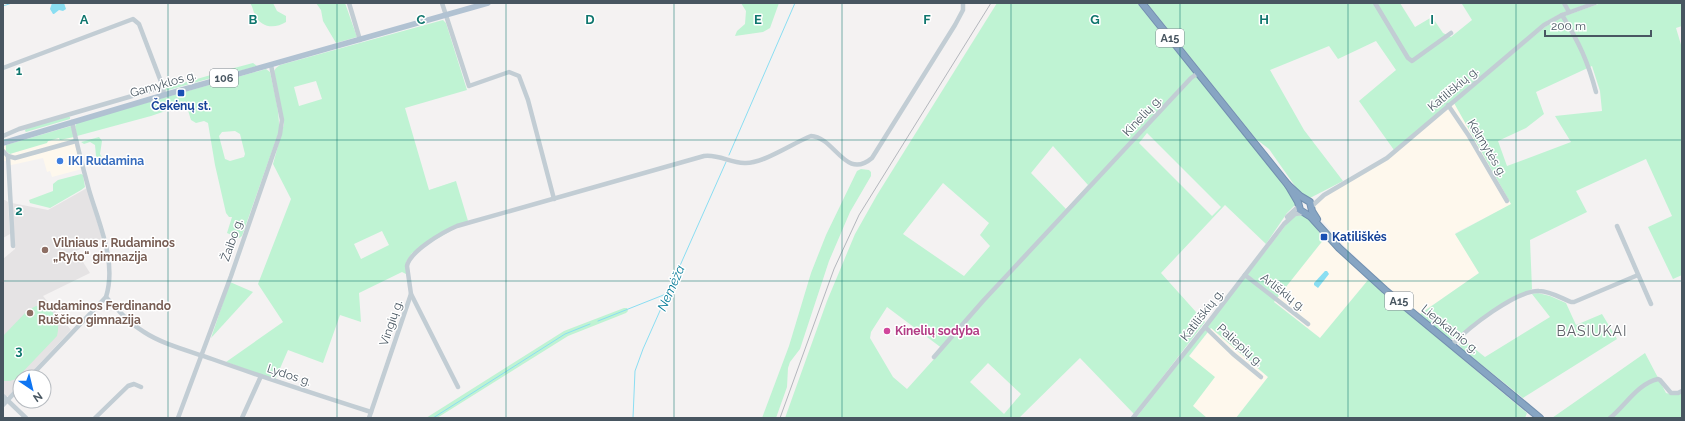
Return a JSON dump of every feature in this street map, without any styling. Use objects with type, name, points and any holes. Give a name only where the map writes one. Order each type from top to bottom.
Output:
[{"type":"highway","name":"A15","points":[[1142,3],[1198,73]]},
{"type":"highway","name":"Liepkalnio g.","points":[[1198,73],[1288,185],[1306,204],[1348,255]]},
{"type":"highway","name":"Liepkalnio g.","points":[[1306,204],[1300,210],[1385,290],[1540,418]]},
{"type":"highway","points":[[1304,213],[1306,204]]},
{"type":"main road","name":"106","points":[[446,15],[488,3]]},
{"type":"main road","name":"Gamyklos g.","points":[[3,143],[164,95],[446,15]]},
{"type":"street","points":[[349,3],[360,40]]},
{"type":"street","points":[[442,3],[469,86],[509,72],[519,76],[528,100],[554,199]]},
{"type":"street","points":[[411,294],[407,266],[408,262],[414,254],[448,230],[457,226],[704,156],[718,156],[738,162],[751,163],[811,136],[821,138],[848,162],[857,165],[868,162],[872,158],[963,10],[963,3]]},
{"type":"street","points":[[1375,3],[1408,58],[1412,61],[1451,33]]},
{"type":"street","points":[[1564,3],[1570,12]]},
{"type":"street","name":"Katiliškių g.","points":[[1284,224],[1287,217],[1306,204],[1388,158],[1448,105],[1544,25],[1562,15],[1595,3]]},
{"type":"street","points":[[1562,15],[1580,46],[1589,66],[1596,92]]},
{"type":"street","points":[[3,68],[133,19],[139,24],[163,87],[164,95]]},
{"type":"street","name":"Žaibo g.","points":[[178,418],[202,355],[280,134],[282,120],[271,65]]},
{"type":"street","name":"Kinelių g.","points":[[934,357],[983,301],[1191,78],[1198,73]]},
{"type":"street","points":[[3,136],[19,129],[163,87]]},
{"type":"street","name":"Kelmytės g.","points":[[1448,105],[1469,136],[1507,201]]},
{"type":"street","points":[[38,369],[106,298],[109,281],[106,244],[76,141],[72,122]]},
{"type":"street","points":[[3,150],[8,156],[15,158],[76,141]]},
{"type":"street","points":[[8,156],[12,246]]},
{"type":"street","name":"Katiliškių g.","points":[[1133,418],[1284,224],[1295,214],[1304,213]]},
{"type":"street","points":[[1617,226],[1651,304]]},
{"type":"street","name":"Arliškių g.","points":[[1245,275],[1308,324]]},
{"type":"street","points":[[1452,345],[1478,322],[1506,304],[1530,292],[1547,292],[1574,302],[1638,276]]},
{"type":"street","name":"Vingių g.","points":[[411,294],[458,387]]},
{"type":"street","name":"Vingių g.","points":[[369,418],[411,294]]},
{"type":"street","name":"Lydos g.","points":[[106,298],[132,324],[145,333],[261,376],[371,412]]},
{"type":"street","name":"Paliepių g.","points":[[1205,327],[1233,354],[1261,377]]},
{"type":"street","points":[[242,418],[261,376]]},
{"type":"street","points":[[1610,418],[1637,391],[1654,380],[1660,380],[1671,393],[1678,393],[1682,391]]},
{"type":"street","points":[[95,418],[128,386],[134,384],[141,387]]},
{"type":"street","points":[[3,396],[26,418]]},
{"type":"street","points":[[3,405],[12,396]]},
{"type":"shaded area","points":[[1454,103],[1512,204],[1455,233],[1479,273],[1420,314],[1383,283],[1343,245],[1313,209],[1316,203],[1324,197],[1387,160]]},
{"type":"shaded area","points":[[74,137],[82,169],[52,177],[50,171],[47,172],[43,158],[7,166],[6,161],[3,161],[3,146],[6,145],[6,151],[10,154],[59,138],[60,140]]},
{"type":"shaded area","points":[[87,188],[102,238],[76,251],[90,273],[43,296],[71,330],[34,369],[12,369],[12,393],[9,396],[6,396],[3,393],[3,259],[15,249],[12,203],[48,210]]},
{"type":"shaded area","points":[[3,200],[8,202],[10,234],[3,238]]},
{"type":"shaded area","points":[[1324,239],[1337,248],[1368,280],[1320,338],[1274,301]]},
{"type":"shaded area","points":[[1211,328],[1268,377],[1236,418],[1207,418],[1193,406],[1189,357]]},
{"type":"green space","points":[[250,3],[273,3],[277,11],[286,16],[286,22],[277,26],[269,26],[261,23],[255,15]]},
{"type":"green space","points":[[316,3],[345,3],[357,37],[336,43],[323,21],[321,10]]},
{"type":"green space","points":[[741,3],[779,3],[770,28],[763,32],[735,36],[737,31],[745,24],[746,11]]},
{"type":"green space","points":[[997,3],[1137,3],[1291,194],[1296,204],[1287,213],[1266,244],[1225,205],[1161,273],[1205,322],[1134,414],[1080,358],[1019,418],[785,418],[827,301],[855,234],[877,195]],"holes":[[[1147,133],[1221,207],[1212,216],[1139,143]],[[1053,146],[1088,185],[1066,209],[1031,173]],[[943,183],[989,223],[980,235],[990,246],[964,276],[903,234]],[[887,307],[943,349],[907,389],[893,377],[870,338],[871,332]],[[988,363],[1021,394],[1004,414],[970,382]]]},
{"type":"green space","points":[[1147,3],[1400,3],[1415,27],[1432,17],[1443,33],[1451,37],[1472,20],[1462,4],[1463,3],[1590,3],[1560,14],[1547,21],[1394,150],[1359,101],[1396,70],[1376,41],[1338,59],[1329,46],[1270,70],[1304,130],[1343,181],[1310,198],[1302,196],[1269,149],[1256,139]]},
{"type":"green space","points":[[1601,3],[1682,3],[1682,26],[1676,28],[1682,48],[1682,275],[1673,279],[1648,227],[1672,216],[1646,159],[1576,191],[1587,212],[1530,240],[1532,289],[1503,304],[1456,338],[1449,339],[1420,314],[1479,273],[1455,234],[1511,204],[1454,103],[1545,27],[1559,18]],"holes":[[[1592,66],[1600,91],[1602,111],[1555,116],[1571,142],[1507,166],[1498,141],[1526,128],[1544,114],[1536,92]]]},
{"type":"green space","points":[[443,20],[446,23],[467,90],[405,108],[429,190],[456,181],[468,221],[412,253],[406,262],[406,274],[402,272],[359,293],[361,322],[340,315],[323,363],[288,350],[275,380],[226,362],[283,322],[258,284],[291,199],[273,164],[284,124],[274,71],[280,65]],"holes":[[[316,81],[322,99],[299,106],[294,87]],[[382,231],[389,245],[361,259],[354,244]]]},
{"type":"green space","points":[[253,63],[257,66],[229,74],[223,71]]},
{"type":"green space","points":[[266,69],[270,72],[275,94],[279,116],[279,131],[242,236],[239,238],[227,233],[232,217],[229,217],[226,213],[215,165],[208,123],[204,121],[196,123],[191,120],[186,104],[151,116],[77,136],[75,126],[78,122]],"holes":[[[235,131],[240,134],[245,154],[244,157],[230,161],[225,159],[219,136],[222,132]]]},
{"type":"green space","points":[[221,72],[222,75],[165,91],[166,88]]},
{"type":"green space","points":[[68,116],[70,119],[26,132],[25,131],[26,128]]},
{"type":"green space","points":[[71,126],[74,137],[60,140],[59,138],[10,154],[6,151],[6,145]]},
{"type":"green space","points":[[99,137],[102,141],[100,154],[104,161],[99,165],[95,145],[90,142],[84,144],[81,142]]},
{"type":"green space","points":[[861,169],[869,170],[871,172],[871,176],[850,212],[829,261],[800,349],[790,362],[788,368],[787,387],[776,418],[762,418],[789,346],[811,273],[826,235],[857,171]]},
{"type":"green space","points":[[81,174],[83,175],[85,187],[50,208],[30,203],[29,200],[53,191],[53,184],[58,180]]},
{"type":"green space","points":[[1300,215],[1309,218],[1312,221],[1324,239],[1274,302],[1320,338],[1368,280],[1527,413],[1525,418],[1236,418],[1268,377],[1211,328],[1189,356],[1215,377],[1193,406],[1207,418],[1136,418],[1289,221],[1295,216]]},
{"type":"green space","points":[[230,282],[253,292],[211,338]]},
{"type":"green space","points":[[1538,293],[1550,296],[1566,303],[1576,325],[1602,314],[1617,339],[1523,398],[1462,349],[1459,344],[1461,338],[1485,357],[1550,317],[1532,294]]},
{"type":"green space","points":[[36,306],[43,307],[52,312],[57,319],[57,336],[26,369],[12,369],[12,380],[3,381],[3,336],[28,310]]},
{"type":"green space","points":[[627,308],[628,311],[626,313],[568,336],[437,418],[426,418],[564,331]]},
{"type":"green space","points":[[1645,353],[1666,393],[1674,395],[1682,393],[1682,418],[1552,418]]},
{"type":"water","points":[[52,3],[64,3],[66,9],[63,11],[59,10],[53,14],[50,9]]},
{"type":"water","points":[[1325,271],[1329,274],[1318,288],[1314,285],[1314,283]]},
{"type":"waterway","points":[[3,6],[12,3]]},
{"type":"waterway","name":"Nemėža","points":[[729,155],[795,3]]},
{"type":"waterway","name":"Nemėža","points":[[633,418],[635,371],[643,349],[726,162]]},
{"type":"waterway","points":[[598,321],[666,294]]},
{"type":"waterway","points":[[433,418],[565,334],[590,324]]},
{"type":"railway","points":[[780,418],[834,269],[859,215],[991,3]]},
{"type":"place","name":"Čekėnų st.","points":[[181,93]]},
{"type":"place","name":"IKI Rudamina","points":[[60,161]]},
{"type":"place","name":"Katiliškės","points":[[1324,237]]},
{"type":"place","name":"Vilniaus r. Rudaminos „Ryto“ gimnazija","points":[[45,250]]},
{"type":"place","name":"Rudaminos Ferdinando Ruščico gimnazija","points":[[30,313]]},
{"type":"place","name":"Kinelių sodyba","points":[[887,331]]},
{"type":"district","name":"BASIUKAI","points":[[1592,331]]}]
